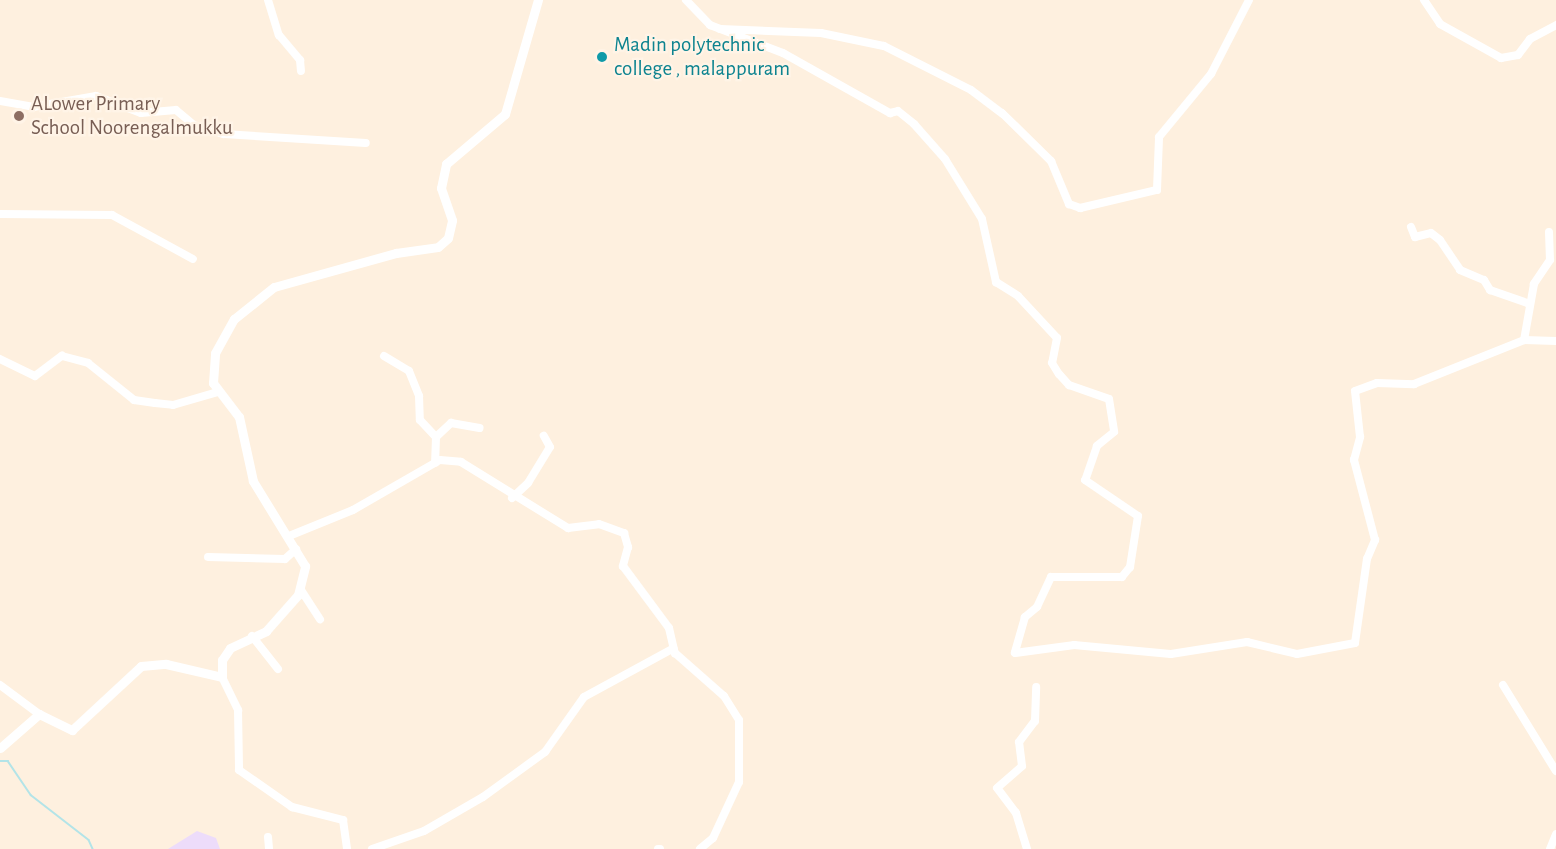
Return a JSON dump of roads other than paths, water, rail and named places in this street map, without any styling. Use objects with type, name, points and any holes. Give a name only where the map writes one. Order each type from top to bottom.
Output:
[{"type":"street","points":[[268,0],[279,35],[300,60],[301,71]]},
{"type":"street","points":[[347,849],[343,820],[292,807],[239,770],[238,711],[222,677],[230,648],[266,631],[301,590],[305,566],[289,536],[259,495],[239,417],[218,392],[212,368],[222,339],[245,306],[274,286],[396,253],[438,247],[448,238],[452,220],[441,188],[446,164],[505,114],[538,0]]},
{"type":"street","points":[[687,0],[720,29],[783,53],[890,113],[898,111],[914,124],[945,159],[982,219],[996,282],[1057,338],[1052,363],[1059,374],[1069,385],[1109,399],[1113,432],[1097,446],[1085,480],[1138,516],[1130,567],[1122,577],[1051,578],[1037,607],[1025,617],[1016,653],[1074,645],[1171,654],[1248,642],[1297,654],[1355,643],[1367,559],[1375,540],[1354,460],[1360,437],[1355,391],[1364,384],[1414,384],[1524,340],[1556,341]]},
{"type":"street","points":[[720,29],[820,33],[884,46],[971,90],[1002,113],[1051,161],[1069,204],[1080,208],[1157,190],[1159,137],[1211,74],[1249,0]]},
{"type":"street","points":[[1424,0],[1440,24],[1501,58],[1518,55],[1530,39],[1556,25]]},
{"type":"street","points":[[0,101],[33,107],[96,96],[141,113],[176,110],[194,125],[224,134],[366,143]]},
{"type":"street","points":[[0,214],[112,215],[193,259]]},
{"type":"street","points":[[1411,227],[1415,237],[1431,233],[1440,240],[1460,270],[1484,280],[1490,290],[1530,304]]},
{"type":"street","points":[[1524,340],[1530,304],[1550,260],[1549,232]]},
{"type":"street","points":[[0,359],[35,376],[62,356],[88,363],[134,400],[173,405],[218,392]]},
{"type":"street","points":[[384,356],[409,370],[419,396],[420,420],[436,437]]},
{"type":"street","points":[[435,463],[436,437],[451,423],[480,428]]},
{"type":"street","points":[[512,498],[528,483],[550,447],[544,436]]},
{"type":"street","points":[[289,536],[353,510],[435,463],[460,462],[512,498],[568,528],[598,524],[624,533],[628,547],[623,566],[669,628],[674,648],[724,696],[739,720],[739,782],[713,838],[700,849]]},
{"type":"street","points":[[208,557],[285,559],[296,549]]},
{"type":"street","points":[[301,590],[320,619]]},
{"type":"street","points":[[252,636],[278,669]]},
{"type":"street","points":[[372,849],[424,831],[456,807],[483,797],[545,752],[584,698],[674,648]]},
{"type":"street","points":[[0,685],[39,714],[72,730],[141,666],[165,664],[222,677]]},
{"type":"street","points":[[1503,685],[1556,771]]},
{"type":"street","points":[[1027,849],[1016,813],[997,788],[1022,765],[1019,742],[1035,721],[1036,687]]},
{"type":"street","points":[[0,748],[39,714]]},
{"type":"street","points":[[1550,849],[1556,834]]},
{"type":"street","points":[[268,837],[268,849]]},
{"type":"waterway","points":[[0,761],[8,761],[31,795],[89,840],[93,849]]},
{"type":"place","name":"Madin polytechnic college , malappuram","points":[[602,57]]},
{"type":"place","name":"ALower Primary School Noorengalmukku","points":[[19,116]]}]
